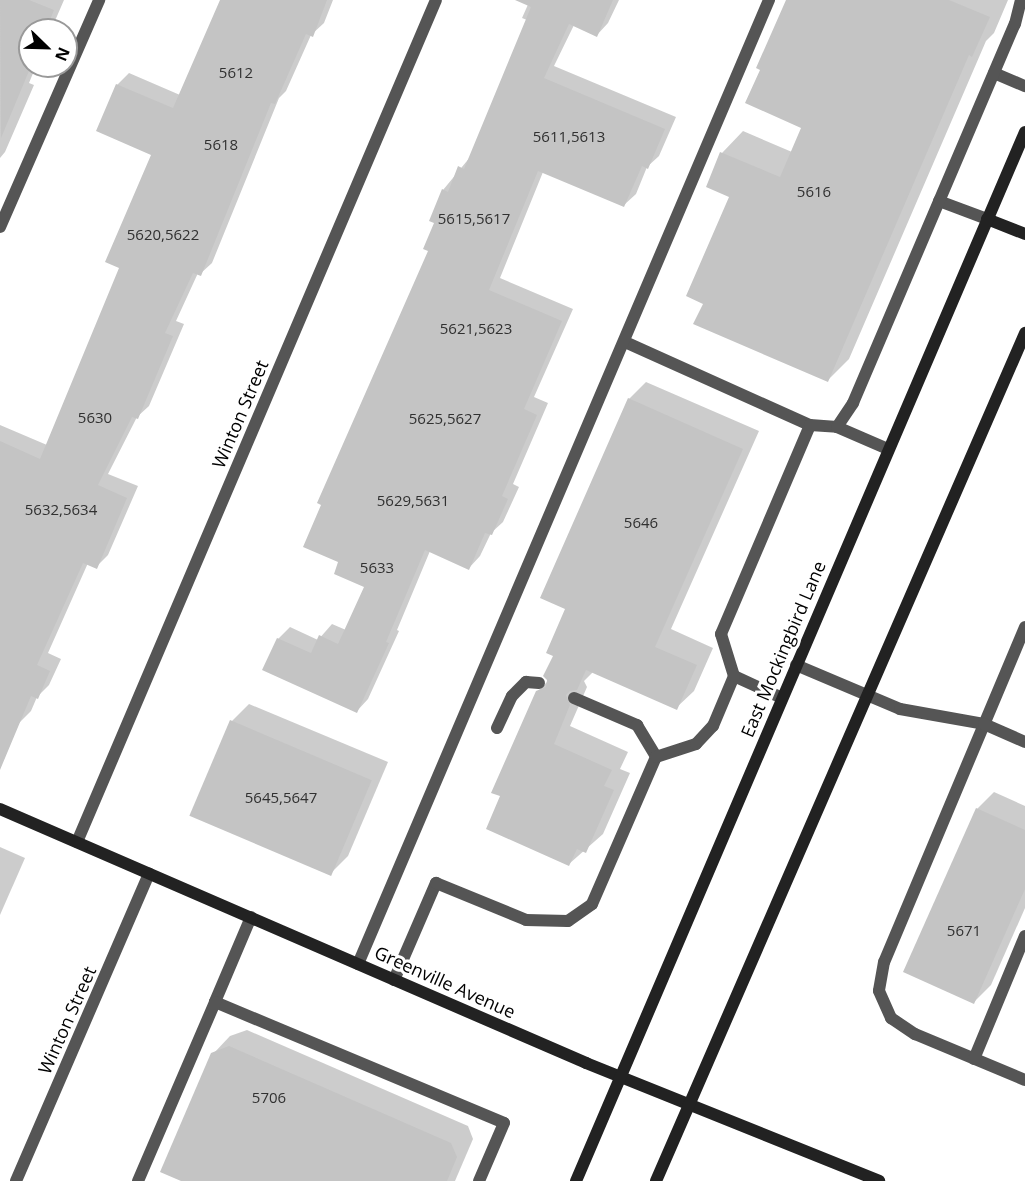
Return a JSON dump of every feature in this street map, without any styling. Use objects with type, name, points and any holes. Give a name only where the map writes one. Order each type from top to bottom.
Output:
[{"type":"main road","name":"East Mockingbird Lane","points":[[576,1181],[1025,132]]},
{"type":"main road","points":[[987,219],[1025,234]]},
{"type":"main road","points":[[657,1181],[1025,333]]},
{"type":"main road","name":"Greenville Avenue","points":[[0,809],[688,1106],[879,1181]]},
{"type":"street","points":[[0,227],[99,0]]},
{"type":"street","name":"Winton Street","points":[[77,842],[436,0]]},
{"type":"street","points":[[358,964],[769,0]]},
{"type":"street","points":[[837,427],[853,403],[1015,24],[1022,0]]},
{"type":"street","points":[[994,73],[1025,86]]},
{"type":"street","points":[[939,201],[987,219]]},
{"type":"street","points":[[625,342],[810,425],[837,427],[888,449]]},
{"type":"street","points":[[394,980],[436,883],[526,920],[568,921],[592,904],[656,757],[696,744],[713,726],[734,676],[721,634],[810,425]]},
{"type":"street","points":[[1025,627],[884,962],[879,991],[891,1018],[915,1034],[1025,1080]]},
{"type":"street","points":[[796,665],[900,709],[984,724],[1025,742]]},
{"type":"street","points":[[734,676],[782,698]]},
{"type":"street","points":[[497,728],[512,696],[526,682],[539,683]]},
{"type":"street","points":[[574,698],[637,725],[656,757]]},
{"type":"street","name":"Winton Street","points":[[16,1181],[149,873]]},
{"type":"street","points":[[138,1181],[251,916]]},
{"type":"street","points":[[974,1059],[1025,936]]},
{"type":"street","points":[[215,1002],[504,1123],[479,1181]]},
{"type":"building","points":[[0,0],[29,0],[54,10],[51,18],[18,18],[18,78],[26,78],[1,138]]},
{"type":"building","points":[[220,0],[327,0],[313,37],[306,34],[275,104],[271,103],[201,276],[193,273],[165,333],[173,336],[138,419],[132,417],[98,485],[127,498],[97,569],[83,563],[37,665],[50,671],[38,699],[31,696],[0,770],[0,441],[40,459],[119,268],[105,262],[151,155],[96,131],[116,84],[173,108]]},
{"type":"building","points":[[515,0],[613,0],[597,37],[569,24],[544,78],[665,129],[648,169],[642,166],[624,207],[538,171],[489,290],[562,321],[524,409],[537,415],[502,496],[508,499],[492,535],[485,533],[469,570],[425,550],[386,642],[389,643],[357,713],[262,670],[277,638],[311,653],[319,635],[338,644],[364,587],[334,574],[338,562],[303,547],[321,505],[317,503],[428,251],[423,249],[434,223],[429,221],[442,189],[448,192],[458,166],[464,169],[531,7]]},
{"type":"building","points":[[786,0],[949,0],[990,17],[972,57],[969,55],[828,382],[693,324],[703,304],[686,296],[729,197],[706,187],[720,152],[780,177],[801,128],[745,103],[760,70],[756,68]]},
{"type":"building","points":[[628,398],[743,449],[655,647],[697,665],[677,710],[586,670],[577,690],[570,691],[566,695],[570,705],[554,744],[612,770],[604,786],[614,790],[586,853],[577,849],[569,866],[486,829],[500,796],[491,793],[536,691],[546,687],[547,680],[543,676],[553,656],[546,653],[565,609],[540,598]]},
{"type":"building","points":[[230,720],[372,780],[331,876],[189,816]]},
{"type":"building","points":[[976,808],[1025,830],[1025,889],[974,1004],[903,972]]},
{"type":"building","points":[[229,1046],[451,1143],[457,1157],[447,1181],[181,1181],[160,1172],[211,1053]]}]
